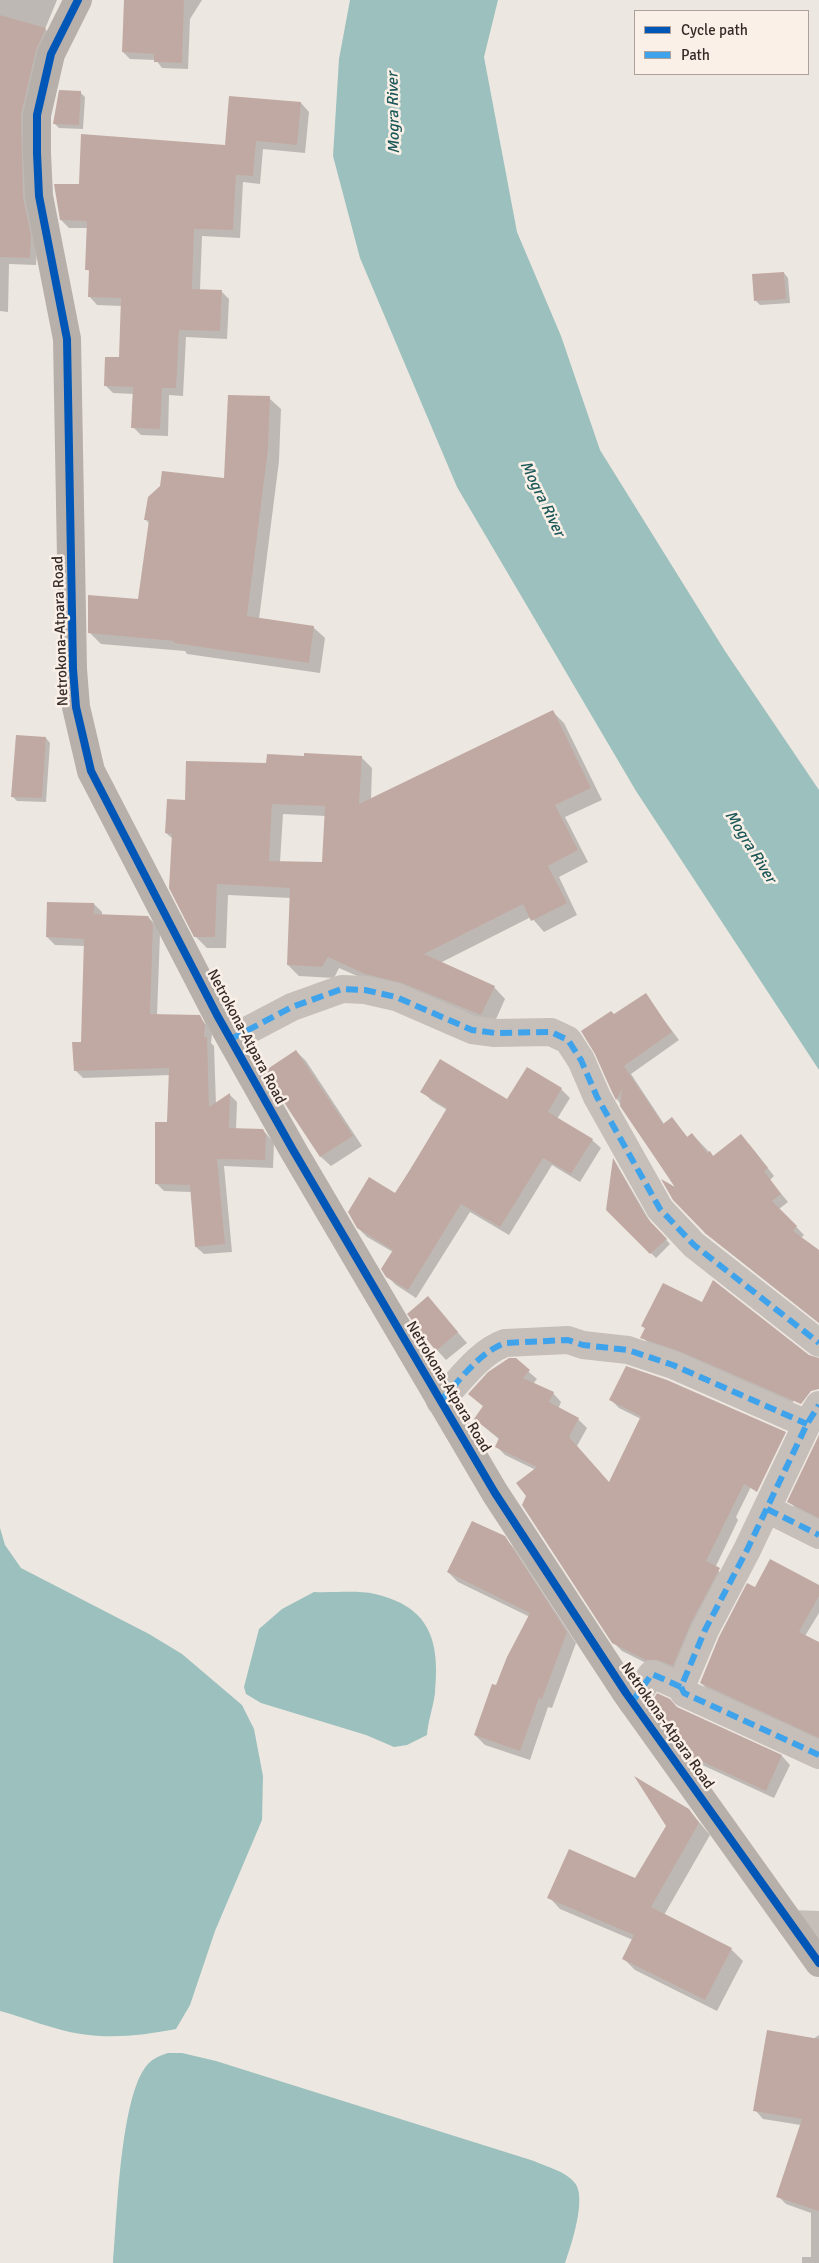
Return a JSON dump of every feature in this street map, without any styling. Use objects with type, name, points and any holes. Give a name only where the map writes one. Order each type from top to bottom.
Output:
[{"type":"street","name":"Netrokona-Atpara Road","points":[[78,0],[51,54],[38,115],[37,154],[39,196],[67,339],[73,669],[76,707],[91,771],[231,1039],[293,1150],[496,1493],[632,1702],[819,1963]]},
{"type":"street","points":[[231,1039],[292,1006],[342,989],[365,990],[396,996],[472,1030],[495,1033],[551,1032],[568,1040],[581,1060],[597,1097],[660,1209],[694,1244],[819,1344]]},
{"type":"street","points":[[440,1401],[479,1359],[497,1346],[505,1343],[568,1340],[583,1345],[628,1350],[813,1415],[705,1630],[681,1687]]},
{"type":"street","points":[[767,1509],[819,1535]]},
{"type":"street","points":[[632,1702],[652,1674],[681,1687],[684,1693],[819,1755]]},
{"type":"street","points":[[791,1924],[819,1925]]},
{"type":"water","name":"Mogra River","points":[[350,0],[498,0],[484,57],[517,232],[561,336],[600,450],[725,651],[819,790],[819,1070],[636,791],[457,487],[360,258],[333,156],[339,59]]},
{"type":"water","points":[[0,1528],[5,1545],[21,1568],[149,1634],[182,1654],[242,1705],[254,1729],[263,1776],[262,1820],[215,1931],[190,2005],[176,2029],[129,2036],[81,2034],[61,2030],[0,2011]]},
{"type":"water","points":[[314,1592],[375,1594],[394,1600],[409,1608],[420,1618],[428,1629],[436,1658],[435,1693],[427,1735],[407,1745],[394,1747],[366,1735],[261,1703],[246,1694],[244,1687],[259,1629],[282,1609]]},
{"type":"water","points":[[168,2053],[182,2053],[216,2061],[534,2161],[561,2172],[575,2183],[579,2199],[577,2222],[565,2263],[113,2263],[121,2158],[131,2102],[139,2079],[148,2064],[155,2058]]},
{"type":"building","points":[[124,0],[184,0],[182,63],[154,62],[154,54],[122,52]]},
{"type":"building","points":[[0,15],[46,28],[36,50],[21,115],[23,197],[31,235],[30,258],[0,257]]},
{"type":"building","points":[[59,90],[81,91],[79,125],[53,124]]},
{"type":"building","points":[[229,96],[301,102],[297,145],[256,141],[253,176],[236,175],[233,230],[194,229],[192,289],[222,290],[220,331],[179,330],[176,388],[162,388],[160,429],[131,428],[133,387],[104,386],[105,357],[119,357],[121,298],[88,297],[89,270],[85,270],[87,221],[60,220],[54,184],[79,184],[81,134],[225,145]]},
{"type":"building","points":[[784,272],[786,299],[754,301],[752,274]]},
{"type":"building","points":[[228,395],[270,396],[268,449],[247,616],[314,626],[309,663],[174,643],[174,641],[88,633],[88,595],[138,599],[149,520],[144,520],[148,497],[160,486],[162,471],[224,478]]},
{"type":"building","points":[[553,710],[591,788],[555,805],[578,850],[548,866],[567,903],[531,921],[523,904],[424,954],[495,986],[481,1015],[402,983],[365,974],[328,957],[322,967],[287,965],[290,888],[217,884],[215,937],[194,937],[169,888],[172,834],[165,833],[167,799],[185,800],[186,761],[266,763],[267,754],[304,756],[304,753],[362,756],[359,804]],"holes":[[[272,804],[325,806],[322,862],[269,861]]]},
{"type":"building","points":[[16,735],[46,737],[42,798],[11,797]]},
{"type":"building","points":[[47,902],[94,903],[94,914],[148,916],[153,925],[150,1014],[200,1015],[205,1025],[204,1037],[207,1037],[209,1107],[230,1093],[229,1128],[263,1129],[266,1135],[265,1160],[217,1159],[225,1244],[195,1247],[190,1185],[155,1184],[155,1122],[167,1122],[169,1068],[74,1071],[72,1042],[81,1042],[84,939],[46,937]]},
{"type":"building","points":[[646,993],[672,1032],[624,1066],[663,1124],[672,1117],[687,1137],[692,1133],[707,1153],[710,1151],[713,1156],[741,1134],[768,1168],[764,1171],[781,1194],[772,1201],[797,1226],[793,1231],[819,1250],[819,1323],[705,1233],[673,1200],[661,1179],[675,1187],[620,1106],[622,1090],[616,1100],[595,1054],[581,1031],[611,1011],[614,1014]]},
{"type":"building","points":[[296,1050],[353,1136],[320,1157],[287,1107],[266,1070]]},
{"type":"building","points":[[440,1059],[507,1099],[527,1067],[562,1088],[548,1112],[593,1139],[571,1174],[543,1158],[500,1227],[461,1204],[408,1290],[386,1277],[381,1269],[393,1250],[357,1228],[348,1212],[369,1177],[395,1193],[410,1170],[447,1108],[420,1092]]},
{"type":"building","points":[[613,1158],[646,1217],[667,1239],[650,1254],[606,1210]]},
{"type":"building","points":[[713,1280],[809,1355],[819,1358],[819,1389],[811,1391],[801,1404],[679,1351],[640,1338],[645,1328],[641,1326],[663,1283],[702,1302]]},
{"type":"building","points":[[428,1296],[458,1332],[436,1351],[407,1314]]},
{"type":"building","points":[[509,1358],[516,1358],[530,1370],[523,1378],[554,1392],[549,1402],[579,1418],[569,1437],[609,1482],[641,1416],[609,1400],[626,1366],[667,1380],[786,1432],[757,1492],[744,1484],[706,1561],[720,1568],[691,1623],[673,1666],[658,1660],[646,1660],[612,1643],[522,1505],[526,1496],[516,1483],[537,1467],[495,1447],[499,1438],[474,1419],[483,1406],[468,1394],[488,1372]]},
{"type":"building","points":[[819,1435],[819,1518],[787,1502]]},
{"type":"building","points":[[472,1521],[505,1536],[567,1632],[542,1699],[539,1698],[520,1751],[474,1735],[492,1684],[496,1685],[507,1657],[530,1613],[447,1572]]},
{"type":"building","points":[[770,1559],[819,1585],[819,1596],[799,1632],[819,1642],[819,1738],[700,1683],[719,1637],[747,1583],[755,1587]]},
{"type":"building","points":[[657,1693],[670,1699],[677,1707],[782,1755],[766,1791],[690,1756],[652,1702]]},
{"type":"building","points":[[634,1776],[689,1809],[699,1823],[651,1907],[732,1948],[705,2000],[622,1959],[634,1935],[547,1898],[569,1849],[635,1878],[666,1826]]},
{"type":"building","points":[[767,2030],[819,2039],[819,2211],[776,2197],[802,2119],[753,2111]]},
{"type":"marked path","points":[[231,1039],[292,1007],[342,989],[365,990],[396,997],[472,1030],[495,1033],[551,1032],[568,1040],[581,1060],[597,1097],[660,1209],[694,1245],[819,1343]]},
{"type":"marked path","points":[[440,1401],[478,1360],[486,1353],[505,1343],[568,1340],[583,1345],[628,1350],[673,1365],[807,1424]]},
{"type":"marked path","points":[[632,1702],[652,1674],[681,1687],[705,1630],[747,1550],[807,1424],[819,1405]]},
{"type":"marked path","points":[[767,1509],[819,1535]]},
{"type":"marked path","points":[[681,1687],[684,1693],[819,1755]]},
{"type":"cycle path","points":[[78,0],[51,54],[37,115],[37,153],[39,196],[67,339],[73,669],[76,707],[91,771],[217,1015],[293,1150],[495,1493],[626,1693],[819,1963]]}]
